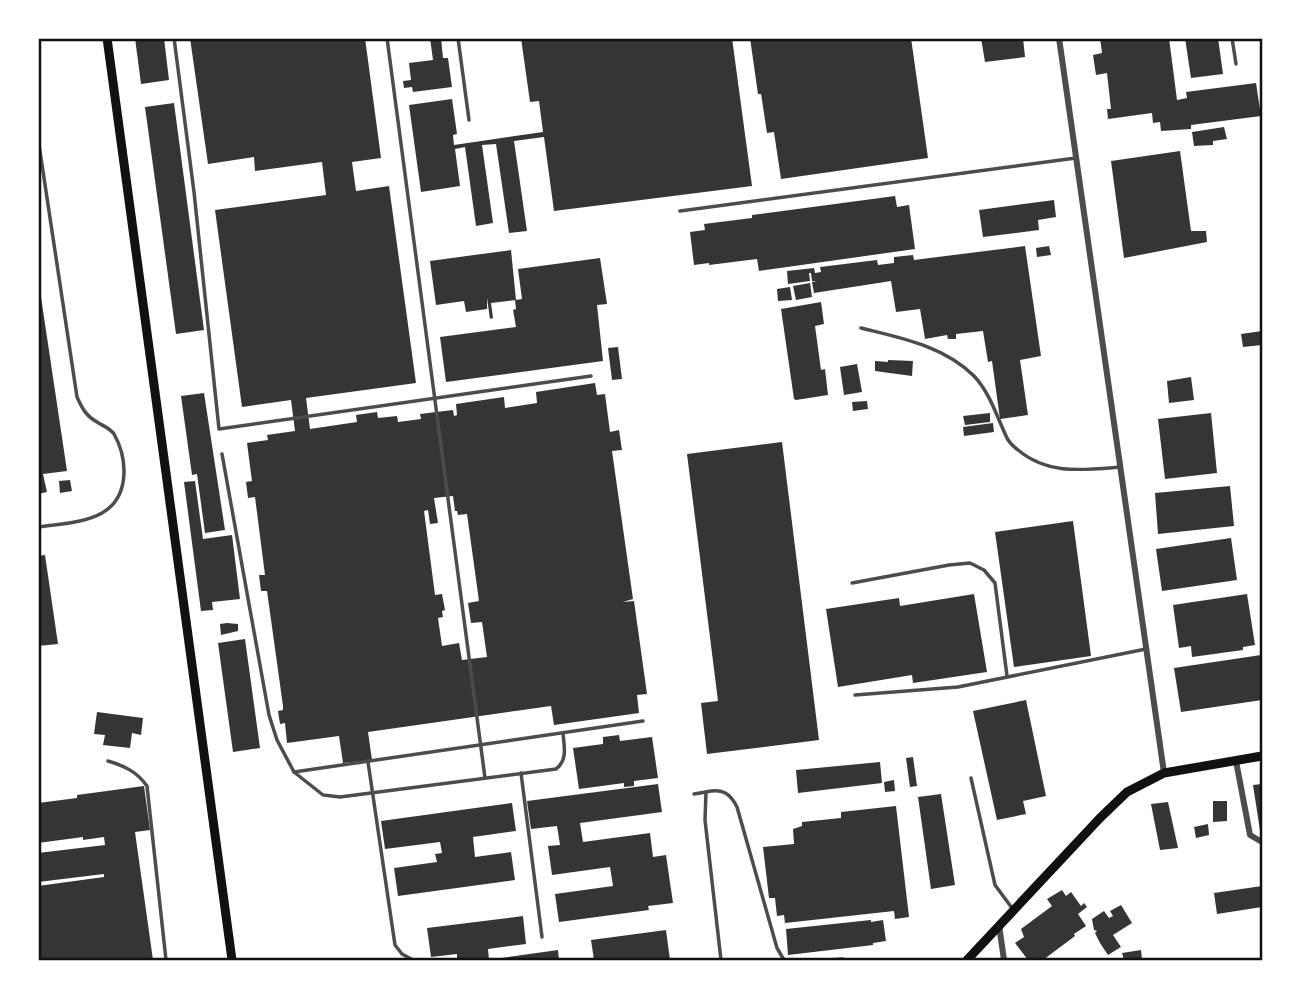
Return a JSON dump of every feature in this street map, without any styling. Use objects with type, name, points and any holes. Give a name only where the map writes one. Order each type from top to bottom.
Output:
[{"type":"main road","points":[[107,38],[232,961]]},
{"type":"main road","points":[[967,961],[1112,805],[1139,785],[1164,774],[1262,756]]},
{"type":"street","points":[[1059,38],[1164,774]]},
{"type":"street","points":[[1236,761],[1250,835],[1262,842]]},
{"type":"street","points":[[999,925],[1004,961]]},
{"type":"lane","points":[[174,38],[194,192],[219,429],[591,376]]},
{"type":"lane","points":[[387,38],[485,778]]},
{"type":"lane","points":[[458,38],[469,120]]},
{"type":"lane","points":[[1232,38],[1236,64]]},
{"type":"lane","points":[[38,138],[77,397],[83,411],[114,433],[122,453],[125,480],[118,496],[103,512],[77,521],[38,527]]},
{"type":"lane","points":[[680,211],[1076,158]]},
{"type":"lane","points":[[861,328],[914,341],[957,362],[974,376],[987,393],[1009,442],[1028,458],[1051,468],[1121,467]]},
{"type":"lane","points":[[222,454],[269,715],[277,740],[294,772],[323,795],[340,797],[556,769],[565,757],[563,733]]},
{"type":"lane","points":[[852,583],[949,565],[970,563],[984,570],[995,583],[1007,677]]},
{"type":"lane","points":[[855,695],[958,687],[1146,649]]},
{"type":"lane","points":[[294,772],[643,722]]},
{"type":"lane","points":[[108,761],[125,766],[147,786],[166,961]]},
{"type":"lane","points":[[368,762],[395,945],[413,961]]},
{"type":"lane","points":[[521,773],[542,937]]},
{"type":"lane","points":[[971,778],[995,885],[1014,909]]},
{"type":"lane","points":[[694,794],[716,790],[727,793],[737,807],[777,947],[784,961]]},
{"type":"lane","points":[[706,792],[705,820],[721,961]]},
{"type":"lane","points":[[827,961],[843,959]]},
{"type":"building","points":[[135,38],[164,38],[169,80],[141,84]]},
{"type":"building","points":[[190,38],[365,38],[381,158],[352,162],[356,191],[389,186],[416,383],[306,398],[310,429],[357,422],[356,415],[377,412],[378,418],[397,416],[398,422],[421,419],[420,414],[453,410],[454,416],[457,415],[456,404],[504,397],[505,408],[537,403],[536,392],[595,383],[597,395],[605,394],[610,432],[619,430],[622,450],[612,451],[633,599],[623,602],[634,601],[647,694],[637,695],[639,713],[554,725],[551,706],[368,732],[372,760],[343,763],[339,736],[287,743],[285,723],[280,724],[278,711],[283,710],[283,706],[267,591],[261,591],[259,575],[265,575],[255,497],[248,498],[246,482],[252,481],[247,443],[268,440],[267,435],[295,431],[291,400],[242,407],[215,210],[326,195],[322,162],[255,171],[254,157],[208,164]],"holes":[[[453,496],[458,515],[467,514],[479,601],[468,603],[471,623],[482,622],[487,657],[462,660],[459,643],[442,646],[438,618],[443,617],[442,611],[445,610],[442,594],[435,595],[424,511],[428,510],[430,524],[438,523],[434,498]]]},
{"type":"building","points":[[430,38],[441,38],[443,58],[448,58],[452,87],[413,92],[412,87],[404,88],[403,81],[411,80],[409,63],[433,60]]},
{"type":"building","points":[[521,38],[732,38],[752,186],[554,211],[544,137],[514,141],[527,231],[509,233],[496,144],[482,145],[493,223],[476,226],[465,147],[455,149],[460,186],[421,192],[409,105],[452,99],[457,134],[453,135],[454,145],[543,132],[539,101],[530,102]]},
{"type":"building","points":[[750,38],[911,38],[928,158],[781,179],[774,132],[767,133],[761,94],[758,94]]},
{"type":"building","points":[[981,38],[1023,38],[1025,57],[985,62]]},
{"type":"building","points":[[1100,38],[1169,38],[1177,100],[1187,98],[1186,92],[1256,83],[1261,116],[1191,125],[1191,129],[1161,131],[1160,122],[1153,123],[1152,113],[1108,119],[1107,109],[1111,109],[1107,73],[1096,75],[1093,55],[1102,53]]},
{"type":"building","points":[[1185,38],[1218,38],[1223,74],[1191,78]]},
{"type":"building","points":[[174,103],[204,330],[176,334],[145,107]]},
{"type":"building","points":[[1224,127],[1227,139],[1213,141],[1213,145],[1194,146],[1192,132]]},
{"type":"building","points":[[1180,151],[1191,231],[1206,231],[1207,242],[1124,258],[1111,161]]},
{"type":"building","points":[[895,196],[897,207],[909,205],[915,249],[759,271],[757,259],[694,265],[690,232],[705,230],[704,224]]},
{"type":"building","points":[[1054,200],[1056,217],[1038,220],[1039,230],[983,237],[979,210]]},
{"type":"building","points":[[1025,246],[1041,356],[1020,360],[1028,415],[1000,419],[992,361],[988,362],[983,331],[956,334],[956,339],[948,339],[947,335],[925,339],[920,309],[896,312],[891,281],[814,293],[812,282],[817,281],[812,281],[809,273],[810,281],[788,284],[787,271],[814,268],[815,273],[821,272],[820,267],[877,260],[878,265],[894,263],[894,257],[913,255],[914,260]]},
{"type":"building","points":[[1049,246],[1051,255],[1037,257],[1036,248]]},
{"type":"building","points":[[511,250],[516,300],[491,303],[493,318],[490,319],[487,298],[487,309],[466,312],[464,301],[436,305],[430,261]]},
{"type":"building","points":[[600,258],[607,304],[597,305],[603,361],[446,382],[440,337],[516,327],[513,310],[516,309],[515,300],[522,299],[518,269]]},
{"type":"building","points":[[38,277],[67,471],[43,474],[47,492],[38,494]]},
{"type":"building","points":[[810,283],[812,297],[796,300],[793,286]]},
{"type":"building","points":[[790,287],[792,300],[778,301],[777,289]]},
{"type":"building","points":[[821,302],[824,324],[815,326],[821,370],[825,369],[828,395],[796,400],[781,309]]},
{"type":"building","points":[[1262,331],[1262,345],[1243,347],[1241,334]]},
{"type":"building","points":[[618,347],[622,379],[612,380],[608,348]]},
{"type":"building","points":[[875,361],[913,361],[912,376],[875,371]]},
{"type":"building","points":[[857,364],[862,392],[844,395],[840,367]]},
{"type":"building","points":[[1191,377],[1194,400],[1169,403],[1167,381]]},
{"type":"building","points":[[204,393],[225,530],[205,533],[197,474],[192,475],[181,396]]},
{"type":"building","points":[[867,401],[868,409],[853,411],[852,402]]},
{"type":"building","points":[[990,413],[990,422],[965,425],[963,416]]},
{"type":"building","points":[[1211,413],[1217,473],[1165,479],[1158,419]]},
{"type":"building","points":[[993,423],[994,432],[964,436],[963,427]]},
{"type":"building","points":[[782,442],[819,740],[707,754],[701,703],[718,701],[687,454]]},
{"type":"building","points":[[70,480],[72,491],[60,493],[59,481]]},
{"type":"building","points":[[195,481],[203,539],[232,535],[240,599],[212,602],[213,610],[201,611],[184,482]]},
{"type":"building","points":[[1230,486],[1234,526],[1158,534],[1155,493]]},
{"type":"building","points":[[1073,521],[1091,656],[1014,667],[995,532]]},
{"type":"building","points":[[1231,538],[1237,580],[1162,591],[1156,549]]},
{"type":"building","points":[[45,555],[58,644],[38,646],[38,556]]},
{"type":"building","points":[[974,594],[987,672],[913,683],[912,675],[838,687],[826,609],[899,598],[900,606]]},
{"type":"building","points":[[1247,594],[1255,645],[1243,647],[1243,650],[1192,657],[1191,646],[1179,648],[1173,605]]},
{"type":"building","points":[[220,624],[238,624],[238,631],[221,635]]},
{"type":"building","points":[[245,639],[260,748],[233,752],[218,643]]},
{"type":"building","points":[[1261,655],[1262,700],[1181,712],[1174,668]]},
{"type":"building","points":[[1026,700],[1046,796],[1023,801],[1026,814],[997,820],[973,711]]},
{"type":"building","points":[[97,712],[143,718],[141,735],[132,733],[130,748],[103,745],[105,735],[94,734]]},
{"type":"building","points":[[619,735],[620,741],[652,737],[658,778],[634,781],[634,786],[624,787],[624,783],[579,789],[573,748],[603,744],[603,737]]},
{"type":"building","points":[[913,757],[917,786],[910,787],[906,758]]},
{"type":"building","points":[[880,762],[882,783],[798,793],[796,770]]},
{"type":"building","points":[[894,780],[895,791],[885,792],[884,782]]},
{"type":"building","points":[[658,784],[662,812],[580,823],[583,842],[650,833],[653,857],[666,855],[673,903],[648,906],[649,910],[559,922],[555,894],[613,886],[610,867],[552,875],[548,846],[560,845],[557,826],[531,829],[527,801]]},
{"type":"building","points":[[1262,784],[1262,837],[1261,837],[1253,785]]},
{"type":"building","points":[[144,786],[150,830],[135,832],[153,960],[38,960],[38,886],[104,877],[104,874],[38,882],[38,853],[105,845],[104,837],[38,843],[38,803]]},
{"type":"building","points":[[941,794],[955,885],[931,889],[918,797]]},
{"type":"building","points":[[1213,801],[1227,801],[1227,821],[1213,822]]},
{"type":"building","points":[[1168,802],[1178,848],[1160,850],[1151,804]]},
{"type":"building","points":[[512,803],[516,831],[473,837],[475,857],[511,852],[515,880],[398,896],[394,868],[437,862],[435,854],[442,853],[440,842],[385,849],[381,821]]},
{"type":"building","points":[[896,806],[909,917],[895,919],[894,911],[785,923],[784,915],[777,916],[775,898],[769,898],[763,847],[794,844],[793,829],[802,826],[802,822],[841,818],[841,812]]},
{"type":"building","points":[[1208,824],[1209,835],[1196,838],[1194,827]]},
{"type":"building","points":[[1262,886],[1262,907],[1217,914],[1214,893]]},
{"type":"building","points":[[1062,890],[1066,896],[1071,892],[1081,906],[1084,903],[1087,907],[1078,914],[1086,926],[1043,960],[1028,960],[1015,943],[1024,937],[1021,929],[1052,906],[1047,899]]},
{"type":"building","points":[[1121,905],[1132,923],[1113,935],[1121,947],[1108,955],[1095,933],[1097,931],[1094,930],[1092,919],[1104,911],[1109,918],[1113,916],[1110,911]]},
{"type":"building","points":[[523,916],[526,944],[488,949],[489,960],[457,960],[457,954],[431,957],[427,928]]},
{"type":"building","points":[[883,920],[886,941],[873,945],[788,955],[786,929]]},
{"type":"building","points":[[666,930],[670,960],[594,960],[591,940]]},
{"type":"building","points":[[558,950],[559,960],[494,960],[494,959]]},
{"type":"building","points":[[1141,950],[1142,960],[1124,960],[1122,953]]}]
